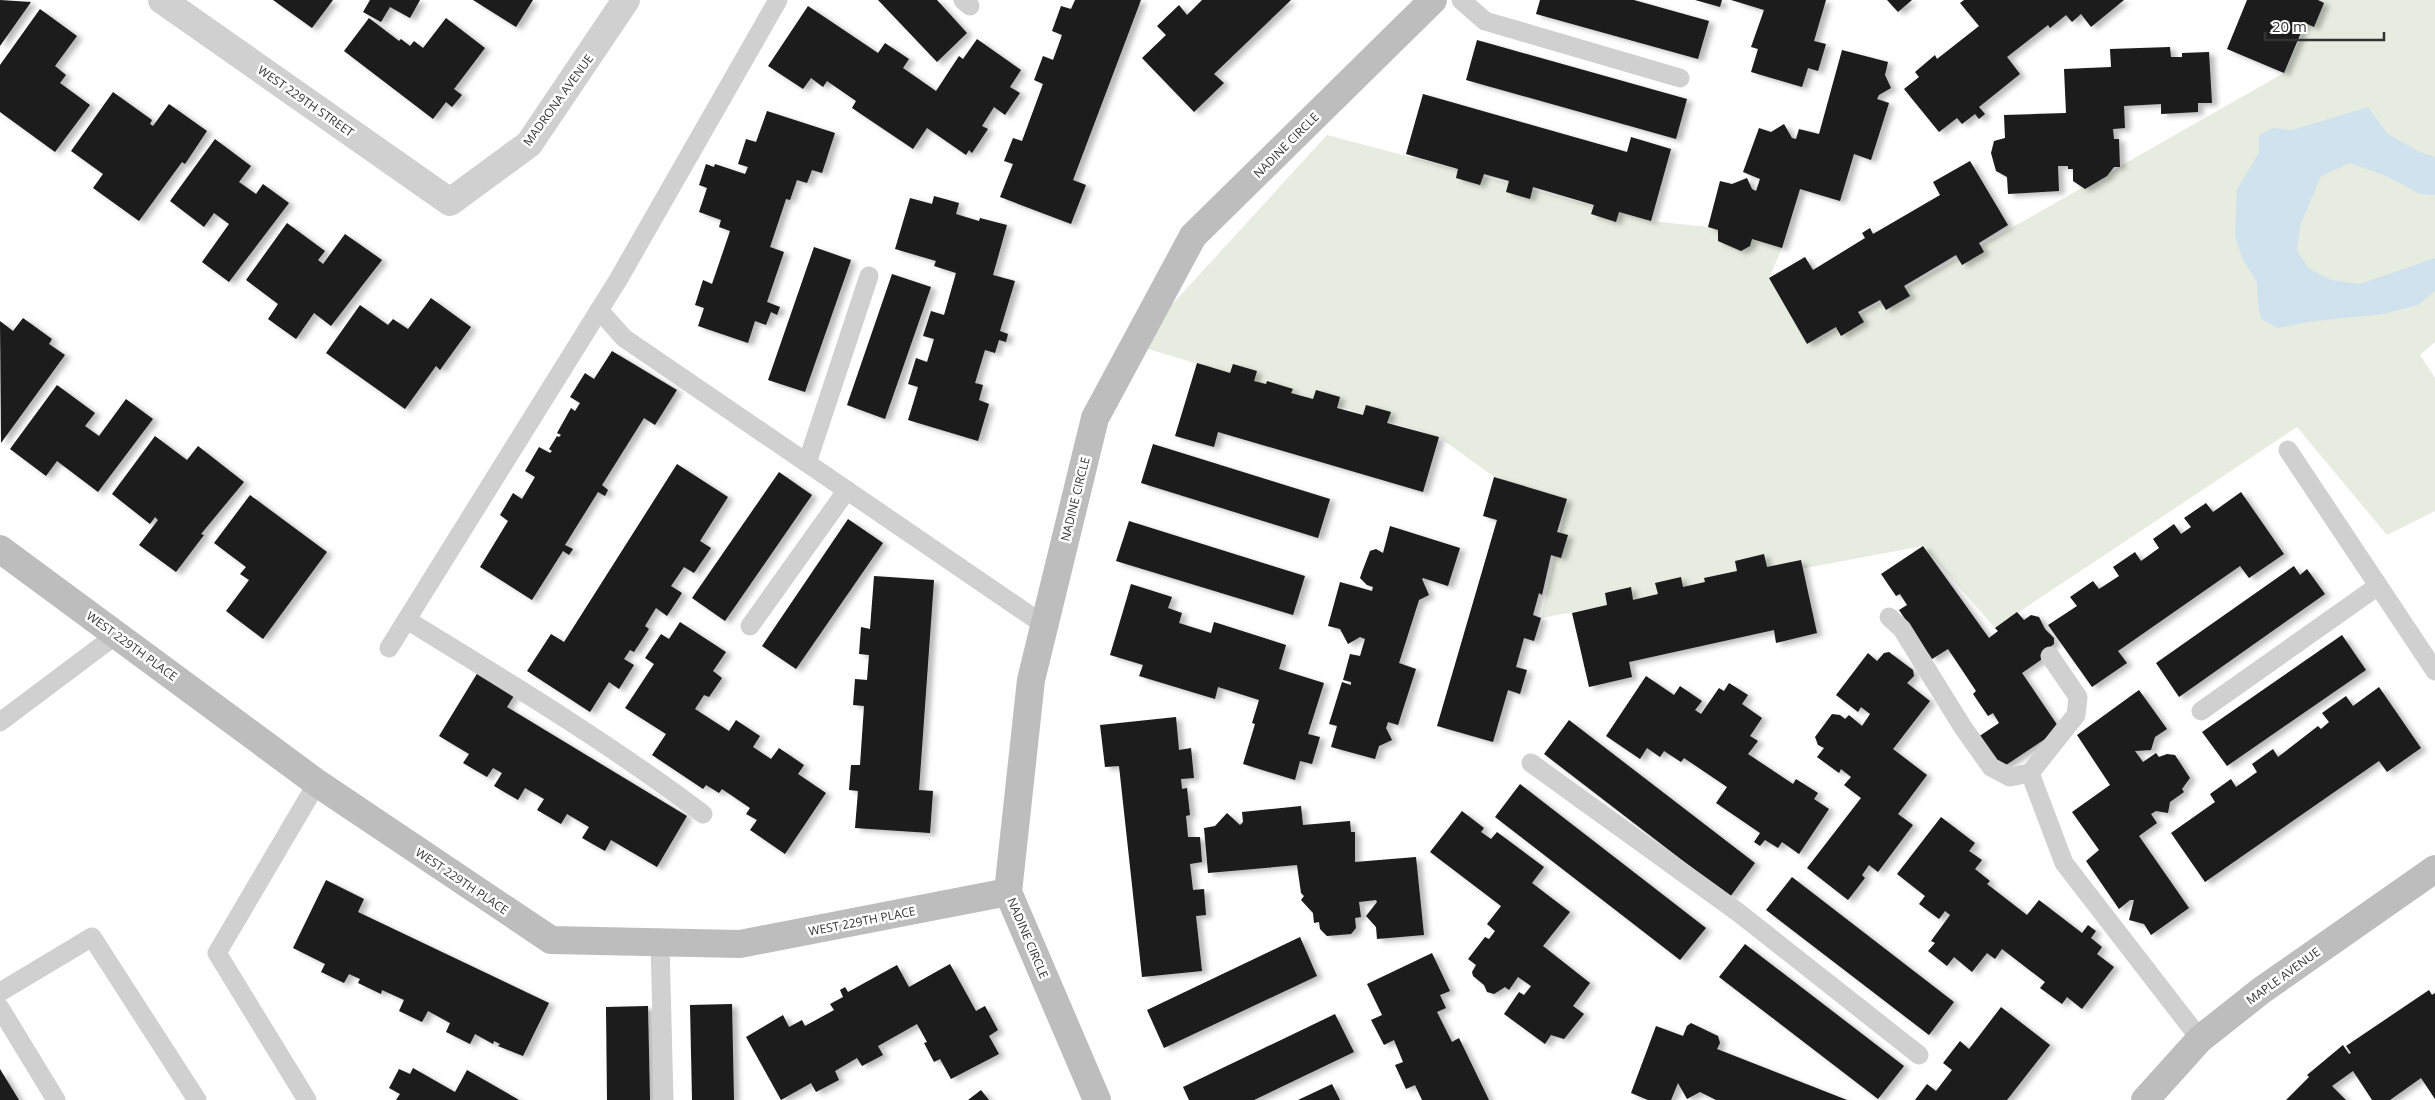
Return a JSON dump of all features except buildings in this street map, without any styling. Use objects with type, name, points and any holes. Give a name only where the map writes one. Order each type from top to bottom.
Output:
[{"type":"street","name":"WEST 229TH STREET","points":[[162,0],[450,202]]},
{"type":"street","name":"MADRONA AVENUE","points":[[450,202],[529,144],[626,0]]},
{"type":"street","name":"NADINE CIRCLE","points":[[1097,1100],[1008,892],[1031,680],[1095,418],[1193,236],[1433,0]]},
{"type":"street","name":"WEST 229TH PLACE","points":[[0,549],[317,783],[550,940],[740,944],[1008,892]]},
{"type":"street","name":"MAPLE AVENUE","points":[[2145,1100],[2200,1039],[2262,990],[2435,869]]},
{"type":"lane","points":[[390,648],[599,310],[778,0]]},
{"type":"lane","points":[[1462,0],[1485,21],[1680,78]]},
{"type":"lane","points":[[807,463],[869,276]]},
{"type":"lane","points":[[599,310],[624,338],[1044,626]]},
{"type":"lane","points":[[2288,450],[2435,671]]},
{"type":"lane","points":[[750,626],[847,490]]},
{"type":"lane","points":[[2201,711],[2378,586]]},
{"type":"lane","points":[[1889,617],[1902,629],[1962,726],[1991,767],[2010,777],[2030,773],[2076,715],[2078,697],[2050,656]]},
{"type":"lane","points":[[407,620],[522,690],[641,768],[703,814]]},
{"type":"lane","points":[[0,722],[116,635]]},
{"type":"lane","points":[[1531,763],[1739,914],[1919,1054]]},
{"type":"lane","points":[[2030,773],[2064,863],[2200,1039]]},
{"type":"lane","points":[[307,1100],[217,953],[317,783]]},
{"type":"lane","points":[[0,992],[92,937],[196,1100]]},
{"type":"lane","points":[[660,943],[664,1100]]},
{"type":"lane","points":[[0,1008],[56,1100]]},
{"type":"shaded area","points":[[2318,0],[2435,0],[2435,342],[2420,355],[2435,378],[2435,511],[2387,535],[2297,427],[1995,628],[1923,546],[1541,618],[1567,499],[1494,477],[1439,437],[1135,345],[1327,135],[1651,221],[1708,227],[1782,248],[1769,278],[1807,344],[2284,73]]},
{"type":"water","points":[[2368,107],[2388,134],[2420,152],[2435,157],[2435,195],[2420,194],[2389,177],[2350,163],[2321,176],[2300,226],[2297,251],[2309,269],[2331,280],[2360,284],[2435,258],[2435,291],[2418,305],[2383,314],[2307,322],[2278,328],[2261,319],[2257,282],[2243,260],[2235,236],[2237,189],[2259,153],[2259,135],[2273,128],[2292,130]]}]
